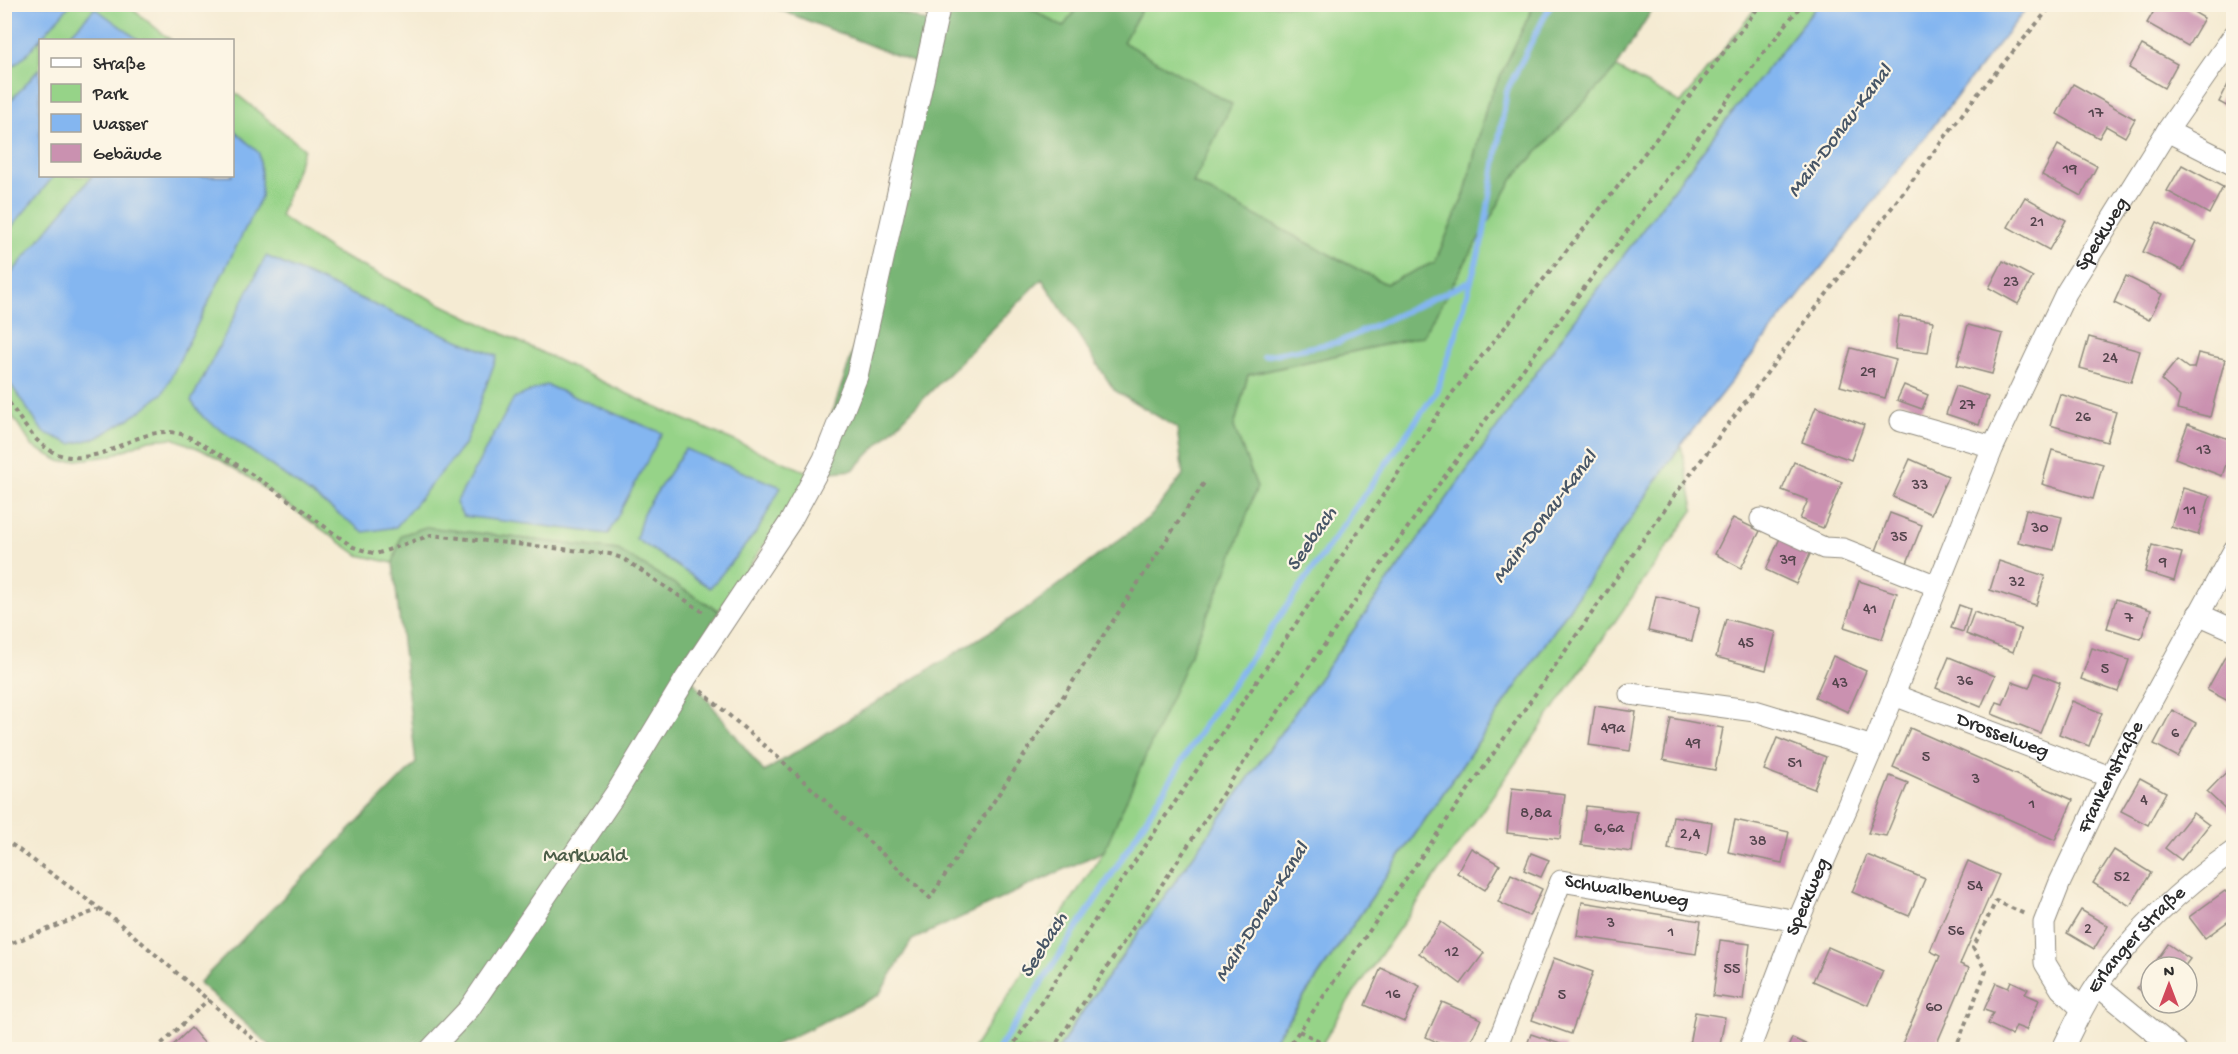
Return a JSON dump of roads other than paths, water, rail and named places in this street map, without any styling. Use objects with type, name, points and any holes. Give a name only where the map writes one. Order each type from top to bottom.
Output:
[{"type":"street","points":[[430,1050],[469,1009],[618,790],[686,678],[790,522],[824,459],[857,376],[940,4]]},
{"type":"street","name":"Speckweg","points":[[1749,1050],[1798,921],[1873,747],[1993,447],[2066,293],[2167,131],[2234,35]]},
{"type":"street","points":[[2167,131],[2234,165]]},
{"type":"street","points":[[1901,422],[1993,447]]},
{"type":"street","points":[[1761,519],[1824,548],[1843,549],[1937,586]]},
{"type":"street","name":"Frankenstraße","points":[[2082,1009],[2061,990],[2044,963],[2044,923],[2060,882],[2110,777],[2234,550]]},
{"type":"street","points":[[2198,614],[2234,630]]},
{"type":"street","points":[[1630,694],[1755,711],[1873,747]]},
{"type":"street","name":"Drosselweg","points":[[1894,695],[2110,777]]},
{"type":"street","name":"Erlanger Straße","points":[[2062,1050],[2082,1009],[2097,985],[2137,936],[2194,880],[2234,850]]},
{"type":"street","name":"Schwalbenweg","points":[[1495,1050],[1562,881],[1798,921]]},
{"type":"street","points":[[2097,985],[2176,1050]]},
{"type":"water","points":[[5,4],[70,5],[24,57],[5,73]]},
{"type":"water","name":"Main-Donau-Kanal","points":[[1818,5],[2029,5],[1681,445],[1268,1049],[1059,1049],[1074,1024],[1556,345],[1716,133]]},
{"type":"water","points":[[95,8],[138,39],[66,39]]},
{"type":"water","points":[[39,69],[39,177],[53,177],[5,235],[5,107]]},
{"type":"water","points":[[234,130],[259,153],[261,197],[163,393],[137,414],[97,438],[71,444],[43,432],[5,376],[5,281],[91,177],[234,177]]},
{"type":"water","points":[[266,256],[397,315],[497,356],[465,444],[396,527],[364,532],[203,417],[191,401]]},
{"type":"water","points":[[546,385],[662,433],[608,534],[463,516],[456,503],[514,398]]},
{"type":"water","points":[[685,449],[781,487],[758,530],[710,588],[636,539],[643,513]]},
{"type":"waterway","name":"Seebach","points":[[998,1050],[1112,874],[1205,724],[1436,392],[1455,337],[1483,238],[1507,90],[1551,4]]},
{"type":"waterway","points":[[1264,356],[1339,342],[1471,281]]},
{"type":"park label","name":"Markwald","points":[[585,857]]}]
